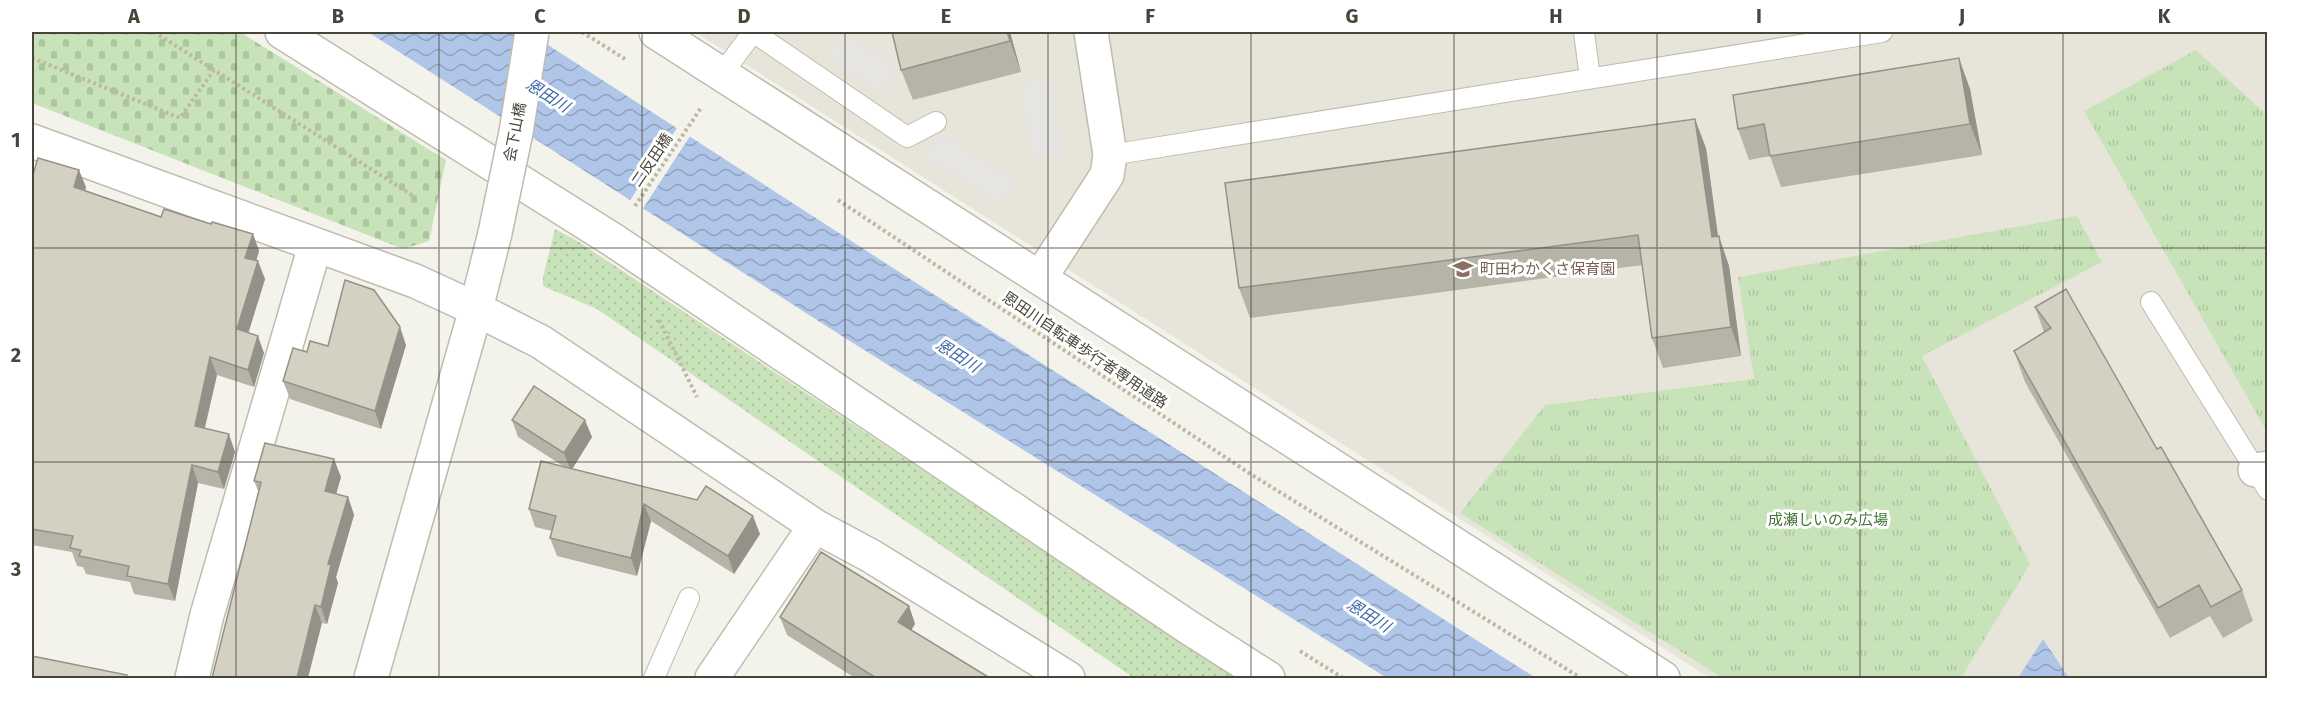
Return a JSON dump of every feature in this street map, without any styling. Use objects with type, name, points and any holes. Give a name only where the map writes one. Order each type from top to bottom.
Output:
[{"type":"street","points":[[282,32],[613,240],[1178,621],[1268,678]]},
{"type":"street","name":"会下山橋","points":[[371,678],[476,309],[495,233],[516,132],[532,32]]},
{"type":"street","points":[[656,32],[1663,678]]},
{"type":"street","points":[[1040,278],[1107,175],[1110,155],[1091,32]]},
{"type":"street","points":[[32,141],[415,281],[541,342],[815,526],[901,574],[1068,678]]},
{"type":"street","points":[[192,678],[207,615],[315,246]]},
{"type":"street","points":[[712,678],[815,526]]},
{"type":"lane","points":[[722,74],[753,32],[907,137],[936,122]]},
{"type":"lane","points":[[1584,32],[1590,78]]},
{"type":"lane","points":[[1110,155],[1882,32]]},
{"type":"lane","points":[[2151,302],[2264,476]]},
{"type":"lane","points":[[654,678],[689,598]]},
{"type":"path","points":[[154,32],[412,195]]},
{"type":"path","points":[[582,32],[632,64]]},
{"type":"path","points":[[32,58],[180,118],[214,70]]},
{"type":"path","name":"二反田橋","points":[[633,210],[700,108],[710,115]]},
{"type":"path","name":"恩田川自転車歩行者専用道路","points":[[828,194],[1251,476],[1581,678]]},
{"type":"path","points":[[658,319],[699,401]]},
{"type":"shaded area","points":[[695,32],[2267,32],[2267,678],[1710,678]]},
{"type":"shaded area","points":[[844,32],[897,67],[879,94],[826,57]]},
{"type":"shaded area","points":[[1052,78],[1063,154],[1031,159],[1020,82]]},
{"type":"shaded area","points":[[942,133],[1017,180],[998,205],[923,157]]},
{"type":"green space","points":[[32,32],[240,32],[446,160],[429,241],[403,249],[32,103]]},
{"type":"green space","points":[[2196,50],[2267,115],[2267,432],[2084,111]]},
{"type":"green space","name":"成瀬しいのみ広場","points":[[2077,216],[2102,262],[1922,356],[2030,564],[1961,678],[1723,678],[1460,513],[1545,405],[1754,379],[1738,277]]},
{"type":"green space","points":[[555,229],[579,242],[1235,678],[1134,678],[597,309],[543,286],[543,277]]},
{"type":"water","name":"恩田川","points":[[368,32],[528,32],[955,308],[1536,678],[1387,678],[845,338]]},
{"type":"water","points":[[2043,639],[2069,678],[2018,678]]},
{"type":"pier","points":[[679,125],[692,133],[642,210],[629,202]]},
{"type":"building","points":[[892,32],[1007,32],[1010,41],[901,70]]},
{"type":"building","points":[[1959,58],[1970,124],[1770,156],[1764,124],[1738,129],[1733,95]]},
{"type":"building","points":[[1695,119],[1712,237],[1719,236],[1731,327],[1652,338],[1638,235],[1239,288],[1225,183]]},
{"type":"building","points":[[38,158],[79,170],[74,187],[161,217],[164,209],[253,234],[245,258],[258,261],[237,329],[258,336],[248,370],[210,357],[195,426],[229,434],[218,472],[192,465],[168,584],[127,576],[129,566],[79,556],[81,550],[70,548],[73,536],[32,529],[32,178]]},
{"type":"building","points":[[345,280],[374,290],[400,327],[375,411],[283,381],[293,348],[307,352],[310,341],[328,346]]},
{"type":"building","points":[[2066,289],[2157,449],[2161,447],[2242,590],[2211,607],[2199,585],[2158,608],[2014,351],[2051,328],[2035,307]]},
{"type":"building","points":[[534,386],[585,420],[564,453],[512,420]]},
{"type":"building","points":[[265,443],[334,459],[325,491],[348,497],[328,564],[331,565],[321,607],[315,605],[297,678],[212,678],[261,482],[254,481]]},
{"type":"building","points":[[541,461],[697,500],[706,486],[753,516],[728,556],[644,504],[631,558],[550,538],[556,516],[529,509]]},
{"type":"building","points":[[821,552],[909,606],[898,622],[990,678],[876,678],[780,617]]},
{"type":"building","points":[[32,656],[127,675],[126,678],[32,678]]},
{"type":"place","name":"町田わかくさ保育園","points":[[1463,269]]}]
